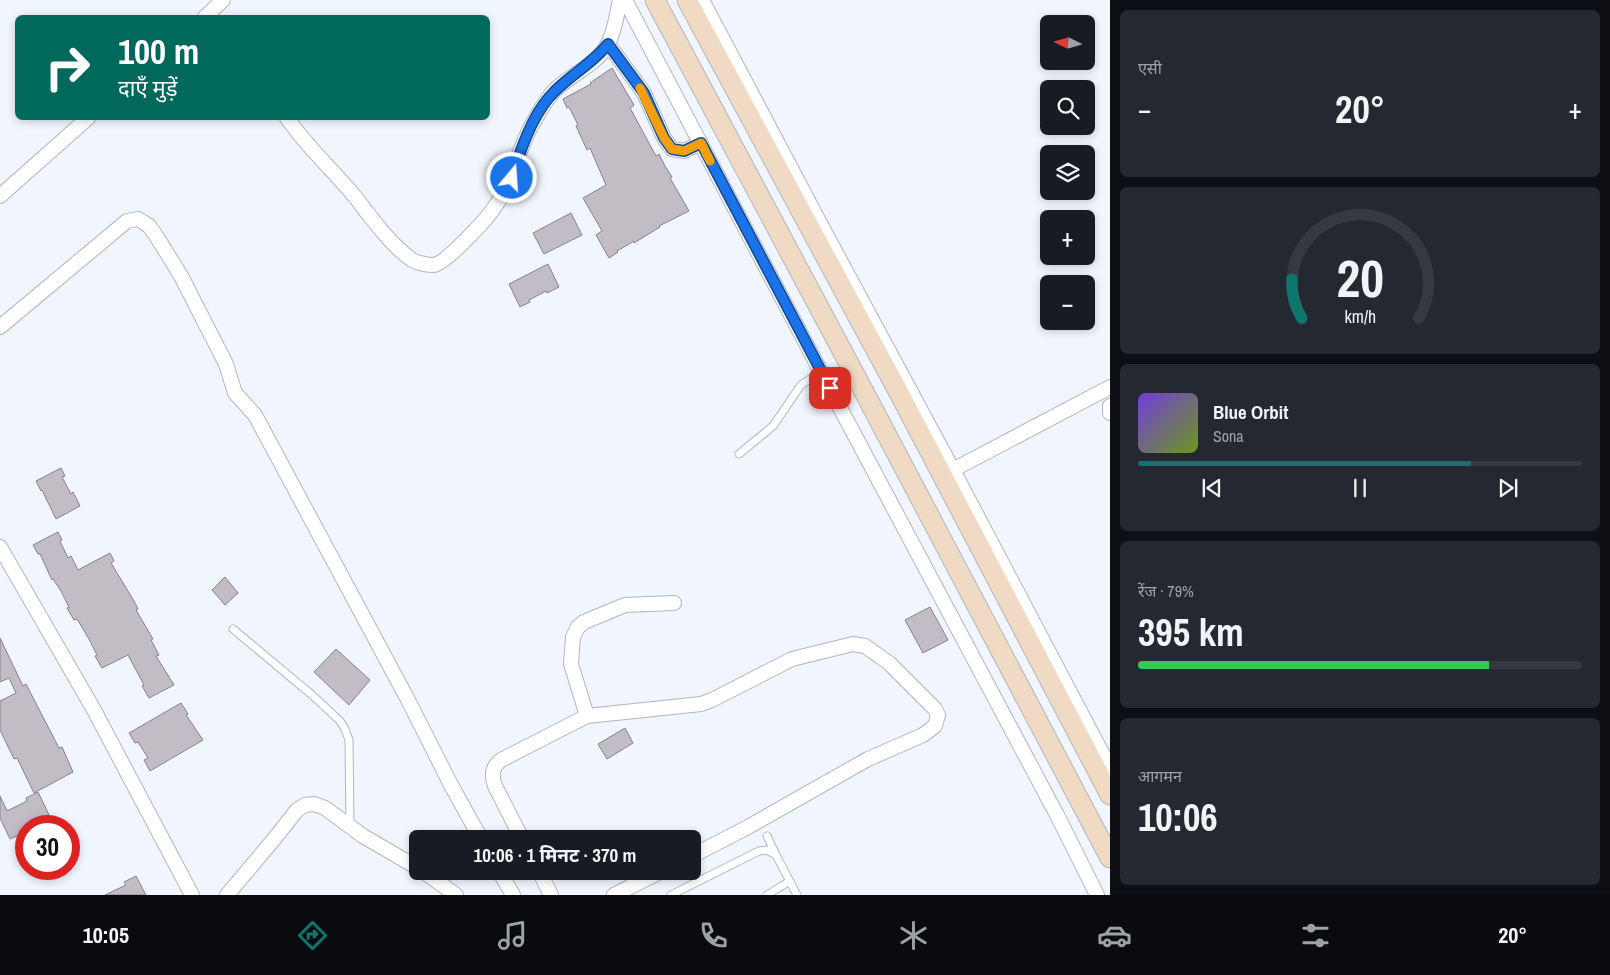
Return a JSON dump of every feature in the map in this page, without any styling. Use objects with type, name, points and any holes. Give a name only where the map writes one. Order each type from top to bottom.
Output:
[{"type":"street","points":[[207,15],[223,0]]},
{"type":"street","points":[[289,120],[368,215],[395,244],[414,261],[435,264],[453,252],[496,206],[510,182],[518,156],[532,124],[552,93],[595,59],[608,44],[620,0]]},
{"type":"street","points":[[625,0],[1057,815],[1097,895]]},
{"type":"street","points":[[656,0],[1110,858]]},
{"type":"street","points":[[687,0],[1110,768]]},
{"type":"street","points":[[702,0],[826,234],[1110,795]]},
{"type":"street","points":[[608,44],[644,93],[664,138],[672,149],[684,151],[701,143]]},
{"type":"street","points":[[0,196],[86,120]]},
{"type":"street","points":[[0,327],[127,221],[138,220],[149,226],[188,288],[226,364],[235,393],[255,415],[476,830]]},
{"type":"street","points":[[948,473],[1110,387]]},
{"type":"street","points":[[1110,406],[1110,413]]},
{"type":"street","points":[[0,547],[94,710],[192,895]]},
{"type":"street","points":[[587,716],[571,664],[573,637],[578,627],[584,622],[625,606],[674,603]]},
{"type":"street","points":[[517,830],[495,786],[492,770],[501,760],[587,716],[701,704],[792,659],[853,644],[865,646],[889,663],[935,709],[938,715],[934,726],[923,735],[868,759],[748,828],[701,852]]},
{"type":"street","points":[[227,895],[296,810],[305,805],[314,804],[325,808],[363,836],[409,863]]},
{"type":"street","points":[[435,880],[456,895]]},
{"type":"street","points":[[504,880],[513,895]]},
{"type":"street","points":[[544,880],[551,895]]},
{"type":"street","points":[[614,895],[644,880]]},
{"type":"lane","points":[[738,454],[773,426],[801,385],[821,372]]},
{"type":"lane","points":[[233,629],[312,695],[345,729],[349,740],[350,826]]},
{"type":"lane","points":[[767,836],[797,895]]},
{"type":"lane","points":[[671,895],[679,893],[759,851],[767,850],[776,855]]},
{"type":"lane","points":[[767,895],[790,882]]},
{"type":"building","points":[[612,68],[634,105],[630,108],[656,156],[659,154],[689,211],[659,226],[634,243],[634,241],[617,251],[609,258],[596,235],[602,231],[583,198],[606,185],[590,148],[587,150],[576,126],[578,125],[563,99],[591,84]]},
{"type":"building","points":[[571,213],[582,235],[544,254],[533,233]]},
{"type":"building","points":[[548,264],[559,287],[547,293],[546,291],[520,307],[509,284]]},
{"type":"building","points":[[61,468],[65,476],[62,477],[80,506],[56,519],[36,481]]},
{"type":"building","points":[[58,532],[68,558],[71,556],[78,570],[110,553],[114,561],[111,563],[134,601],[138,609],[136,610],[153,639],[151,640],[159,655],[156,656],[174,685],[149,698],[128,655],[102,668],[89,639],[77,619],[74,620],[61,591],[52,580],[40,554],[38,554],[33,545]]},
{"type":"building","points":[[225,577],[238,593],[225,605],[212,590]]},
{"type":"building","points":[[930,607],[948,640],[923,653],[905,620]]},
{"type":"building","points":[[0,638],[23,686],[26,684],[59,748],[62,747],[73,772],[34,793],[17,758],[14,759],[0,730],[0,701],[16,693],[9,678],[0,682]]},
{"type":"building","points":[[336,649],[370,680],[349,705],[314,672]]},
{"type":"building","points":[[181,703],[188,714],[186,715],[203,740],[150,771],[144,760],[148,758],[138,742],[135,743],[129,733]]},
{"type":"building","points":[[625,728],[633,743],[607,759],[598,744]]},
{"type":"building","points":[[38,792],[49,815],[15,815],[15,837],[10,839],[0,818],[0,796],[7,811],[27,801],[26,798]]},
{"type":"building","points":[[136,876],[146,895],[105,895],[126,885],[124,882]]},
{"type":"slow traffic","points":[[640,88],[667,144],[672,149],[684,151],[701,143],[710,161]]},
{"type":"route","points":[[512,178],[518,156],[532,124],[549,98],[557,89],[595,59],[608,44],[644,93],[667,144],[672,149],[684,151],[701,143],[830,388]]}]
